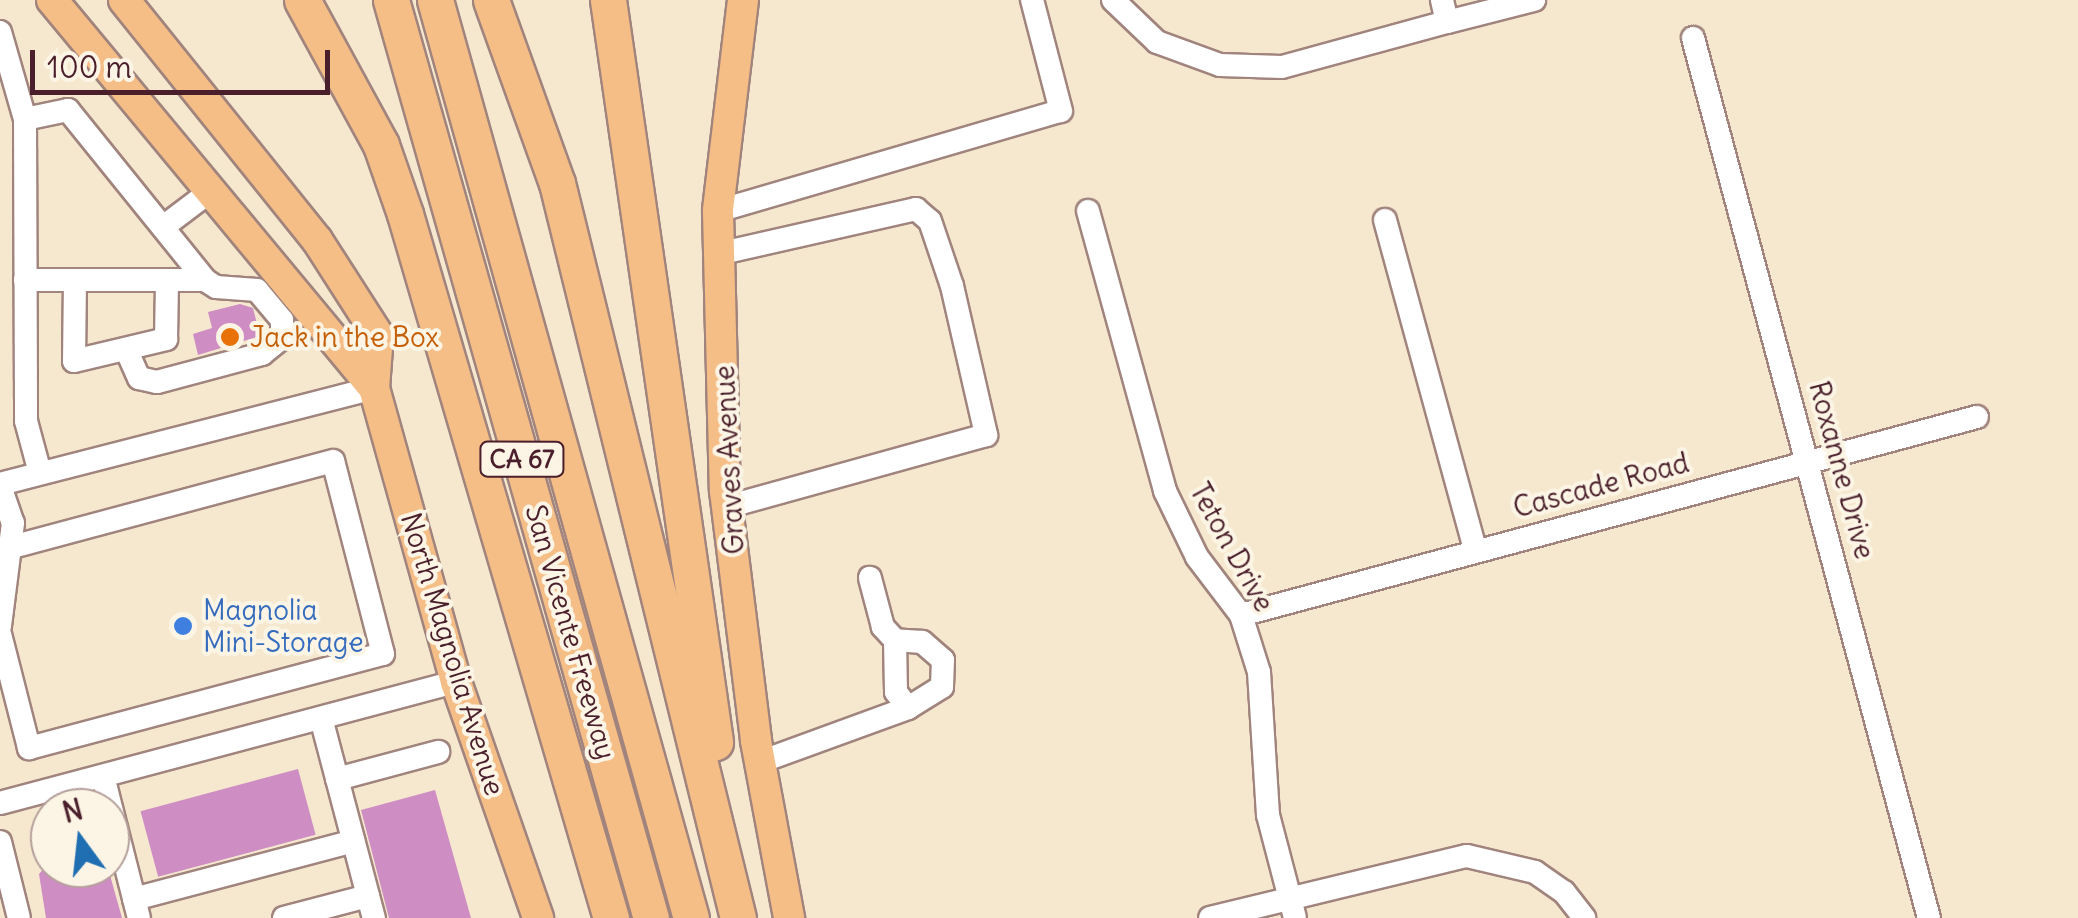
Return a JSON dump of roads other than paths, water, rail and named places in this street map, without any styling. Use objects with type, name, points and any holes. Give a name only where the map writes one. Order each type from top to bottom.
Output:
[{"type":"highway","points":[[302,0],[381,145],[611,918]]},
{"type":"highway","name":"San Vicente Freeway","points":[[391,0],[650,918]]},
{"type":"highway","name":"San Vicente Freeway","points":[[435,0],[691,918]]},
{"type":"highway","points":[[491,0],[557,183],[738,918]]},
{"type":"highway","points":[[608,0],[722,785],[717,837]]},
{"type":"main road","name":"North Magnolia Avenue","points":[[52,0],[374,388]]},
{"type":"main road","name":"North Magnolia Avenue","points":[[124,0],[350,284],[378,336],[374,388],[456,682],[538,918]]},
{"type":"main road","name":"Graves Avenue","points":[[743,0],[718,211],[726,507],[760,762],[790,918]]},
{"type":"street","points":[[718,211],[1061,111],[1032,0]]},
{"type":"street","points":[[1113,0],[1157,42],[1220,65],[1282,67],[1444,11],[1534,0]]},
{"type":"street","points":[[0,32],[25,119],[26,421],[40,473]]},
{"type":"street","name":"Roxanne Drive","points":[[1693,38],[1929,918]]},
{"type":"street","points":[[25,119],[68,110],[205,280],[216,287],[257,290],[282,320],[282,338],[262,354],[158,382],[140,378],[126,349]]},
{"type":"street","points":[[162,227],[212,190]]},
{"type":"street","points":[[722,253],[916,209],[930,221],[952,286],[986,435],[726,507]]},
{"type":"street","name":"Teton Drive","points":[[1088,211],[1165,491],[1197,557],[1241,615],[1259,672],[1268,816],[1292,908]]},
{"type":"street","points":[[1385,220],[1475,549]]},
{"type":"street","points":[[25,280],[205,280]]},
{"type":"street","points":[[76,280],[74,361],[166,339],[167,280]]},
{"type":"street","points":[[11,547],[332,461],[383,654],[29,748],[0,630],[13,523],[0,485],[374,388]]},
{"type":"street","name":"Cascade Road","points":[[1241,615],[1977,417]]},
{"type":"street","points":[[870,578],[883,627],[895,640],[896,692],[908,708]]},
{"type":"street","points":[[760,762],[908,708],[942,687],[942,660],[922,642],[895,640]]},
{"type":"street","points":[[0,803],[456,682]]},
{"type":"street","points":[[284,918],[371,907],[321,718]]},
{"type":"street","points":[[337,779],[438,752]]},
{"type":"street","points":[[103,776],[136,908],[353,841]]},
{"type":"street","points":[[0,842],[19,918]]},
{"type":"street","points":[[1210,918],[1292,908],[1444,857],[1519,865],[1550,880],[1584,918]]},
{"type":"place","name":"Jack in the Box","points":[[230,337]]},
{"type":"place","name":"Magnolia Mini-Storage","points":[[183,626]]}]
